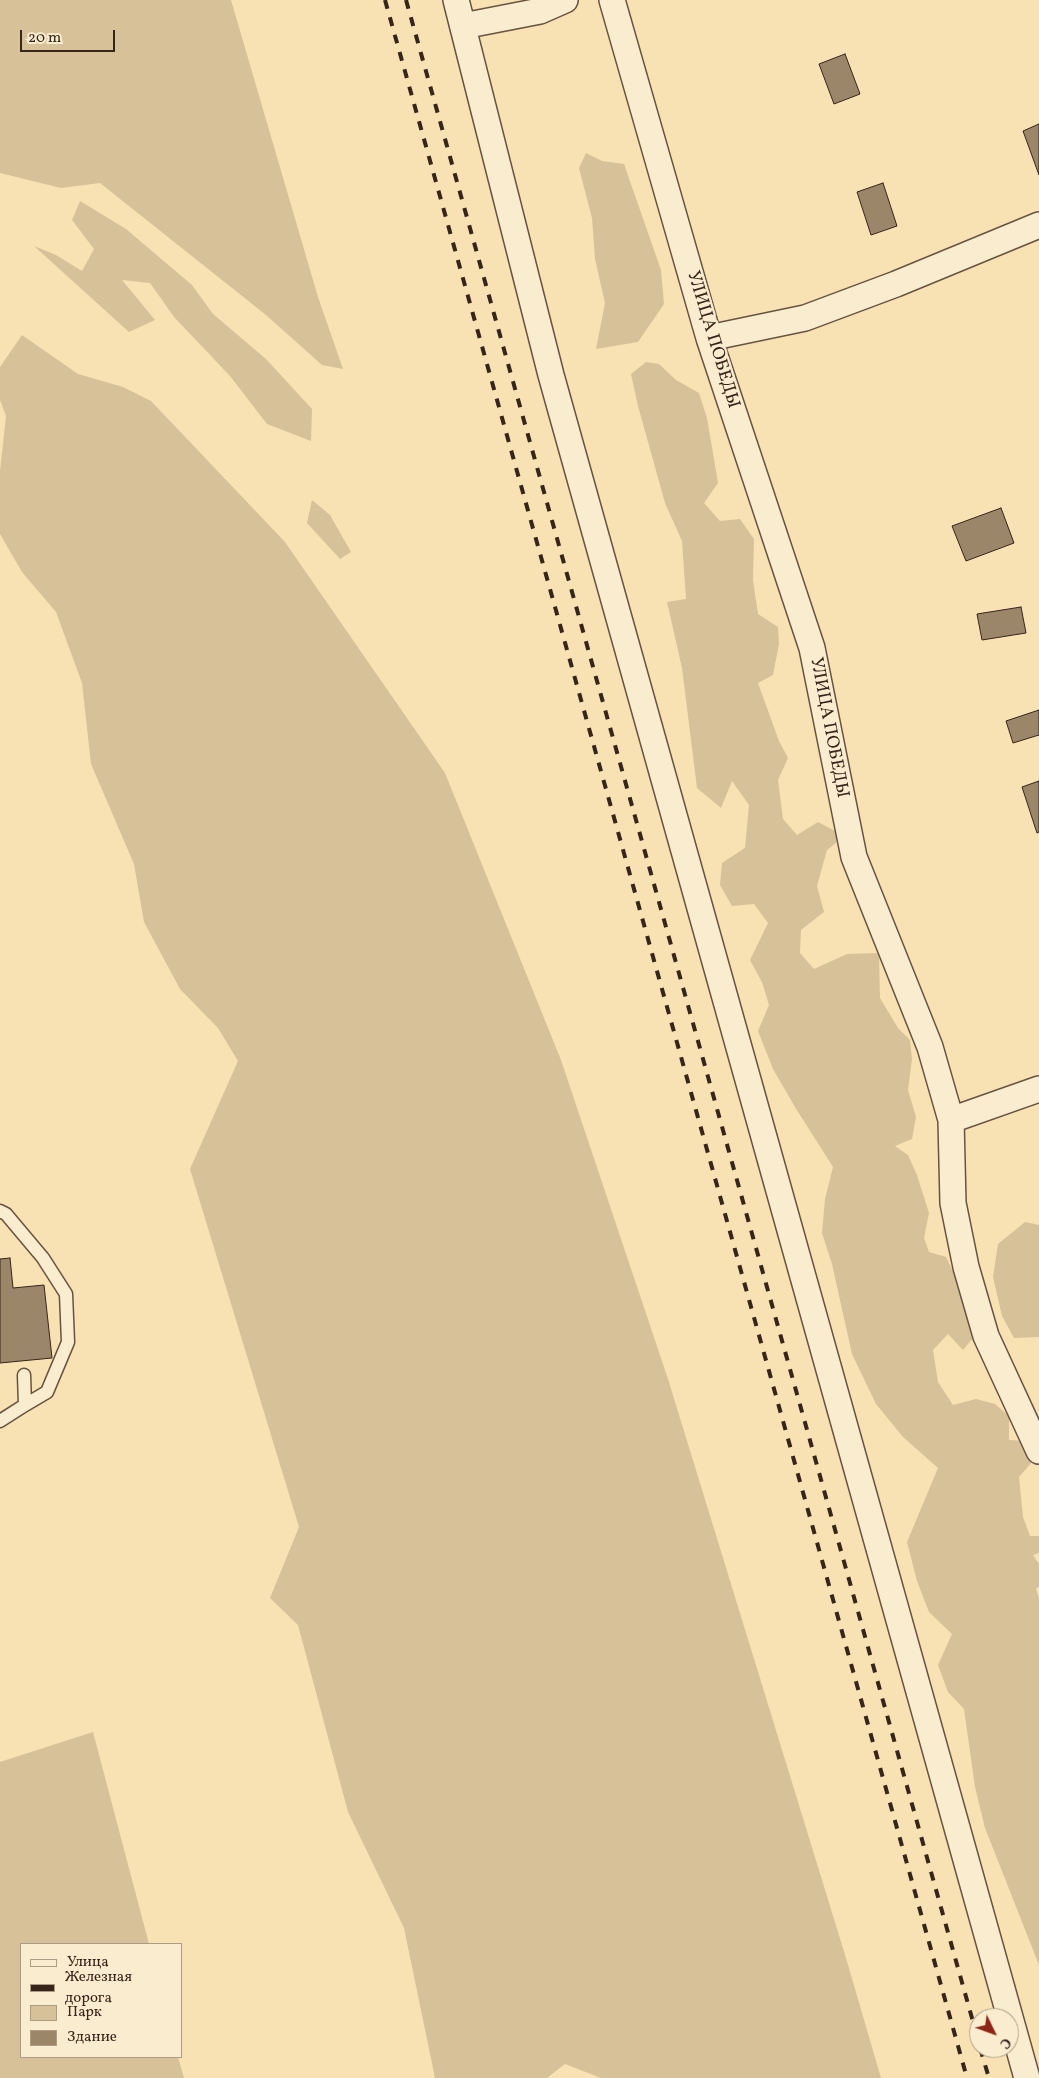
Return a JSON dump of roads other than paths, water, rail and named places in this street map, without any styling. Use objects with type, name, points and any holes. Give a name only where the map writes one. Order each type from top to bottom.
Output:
[{"type":"street","points":[[456,0],[551,375],[1027,2078]]},
{"type":"street","points":[[463,26],[540,11],[564,0]]},
{"type":"street","name":"УЛИЦА ПОБЕДЫ","points":[[612,0],[709,338],[812,648],[854,858],[930,1047],[952,1120],[952,1203],[966,1267],[986,1336],[1039,1451]]},
{"type":"street","points":[[709,338],[805,318],[896,284],[1039,225]]},
{"type":"street","points":[[952,1120],[1039,1089]]},
{"type":"lane","points":[[0,1211],[6,1214],[43,1258],[66,1294],[68,1342],[47,1392],[0,1421]]},
{"type":"lane","points":[[24,1375],[25,1405]]},
{"type":"railway","points":[[385,0],[967,2078]]},
{"type":"railway","points":[[406,0],[969,2008]]},
{"type":"railway","points":[[983,2058],[989,2078]]}]
